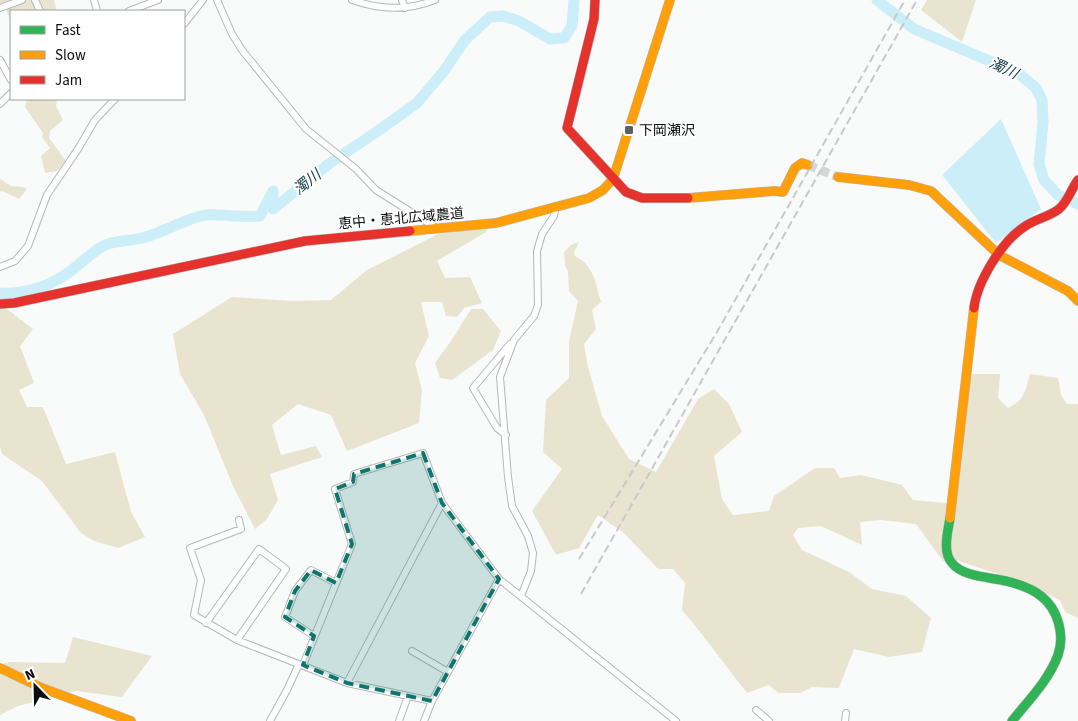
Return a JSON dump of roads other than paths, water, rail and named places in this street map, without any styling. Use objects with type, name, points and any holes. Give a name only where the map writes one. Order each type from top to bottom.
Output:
[{"type":"street","points":[[0,8],[22,0]]},
{"type":"street","points":[[132,10],[158,0]]},
{"type":"street","points":[[185,23],[203,0]]},
{"type":"street","points":[[218,0],[232,34],[254,66],[306,129],[356,169],[376,190],[439,229]]},
{"type":"street","points":[[352,0],[368,6],[405,8],[435,0]]},
{"type":"street","points":[[402,0],[405,8]]},
{"type":"street","points":[[595,0],[594,19],[567,128],[626,192],[642,198],[676,200],[775,191],[782,192],[795,168],[802,163],[808,165]]},
{"type":"street","points":[[613,179],[670,0]]},
{"type":"street","points":[[0,60],[10,78]]},
{"type":"street","points":[[0,104],[10,94]]},
{"type":"street","points":[[0,267],[15,260],[28,246],[34,236],[47,195],[95,120],[114,100]]},
{"type":"street","points":[[838,177],[909,185],[931,191],[999,255],[1068,291],[1078,300]]},
{"type":"street","name":"恵中・恵北広域農道","points":[[0,304],[14,303],[305,241],[496,224],[589,198],[604,190],[613,179]]},
{"type":"street","points":[[1012,721],[1052,667],[1061,641],[1061,632],[1056,616],[1045,599],[1036,591],[1027,586],[960,569],[951,563],[947,548],[956,453],[975,301],[982,284],[1004,244],[1022,227],[1058,210],[1063,205],[1075,183]]},
{"type":"street","points":[[506,436],[497,428],[472,388],[534,316],[538,305],[537,251],[542,234],[554,216],[556,206]]},
{"type":"street","points":[[514,340],[500,377],[512,506],[528,536],[534,553],[531,571],[521,596]]},
{"type":"street","points":[[270,721],[314,636],[352,544],[335,490],[353,482],[354,474],[423,453],[442,503],[499,579],[676,721]]},
{"type":"street","points":[[348,682],[442,503]]},
{"type":"street","points":[[239,520],[241,529],[190,548],[202,580],[194,615],[237,640],[348,682],[432,701]]},
{"type":"street","points":[[206,623],[259,549],[286,569],[237,640]]},
{"type":"street","points":[[314,636],[285,617],[295,591],[311,570],[336,583]]},
{"type":"street","points":[[424,721],[432,701],[499,579]]},
{"type":"street","points":[[412,651],[448,672]]},
{"type":"street","points":[[0,668],[42,688],[131,721]]},
{"type":"street","points":[[399,721],[408,696]]},
{"type":"street","points":[[756,710],[769,721]]},
{"type":"street","points":[[845,721],[846,713]]},
{"type":"water","points":[[1001,119],[1041,209],[996,243],[942,175]]},
{"type":"waterway","name":"濁川","points":[[0,293],[21,292],[41,287],[60,278],[108,244],[150,236],[200,216],[260,216],[273,191],[273,209],[330,163],[417,103],[444,71],[465,40],[490,17],[503,16],[519,21],[550,39],[564,38],[572,26],[574,0]]},
{"type":"waterway","name":"濁川","points":[[877,0],[914,29],[1018,73],[1036,88],[1042,100],[1043,122],[1039,164],[1044,180],[1058,195],[1078,204]]},
{"type":"tunnel","points":[[808,165],[838,177]]},
{"type":"railway","points":[[579,559],[717,332],[905,0]]},
{"type":"railway","points":[[581,594],[917,0]]},
{"type":"place","name":"下岡瀬沢","points":[[629,130]]}]
